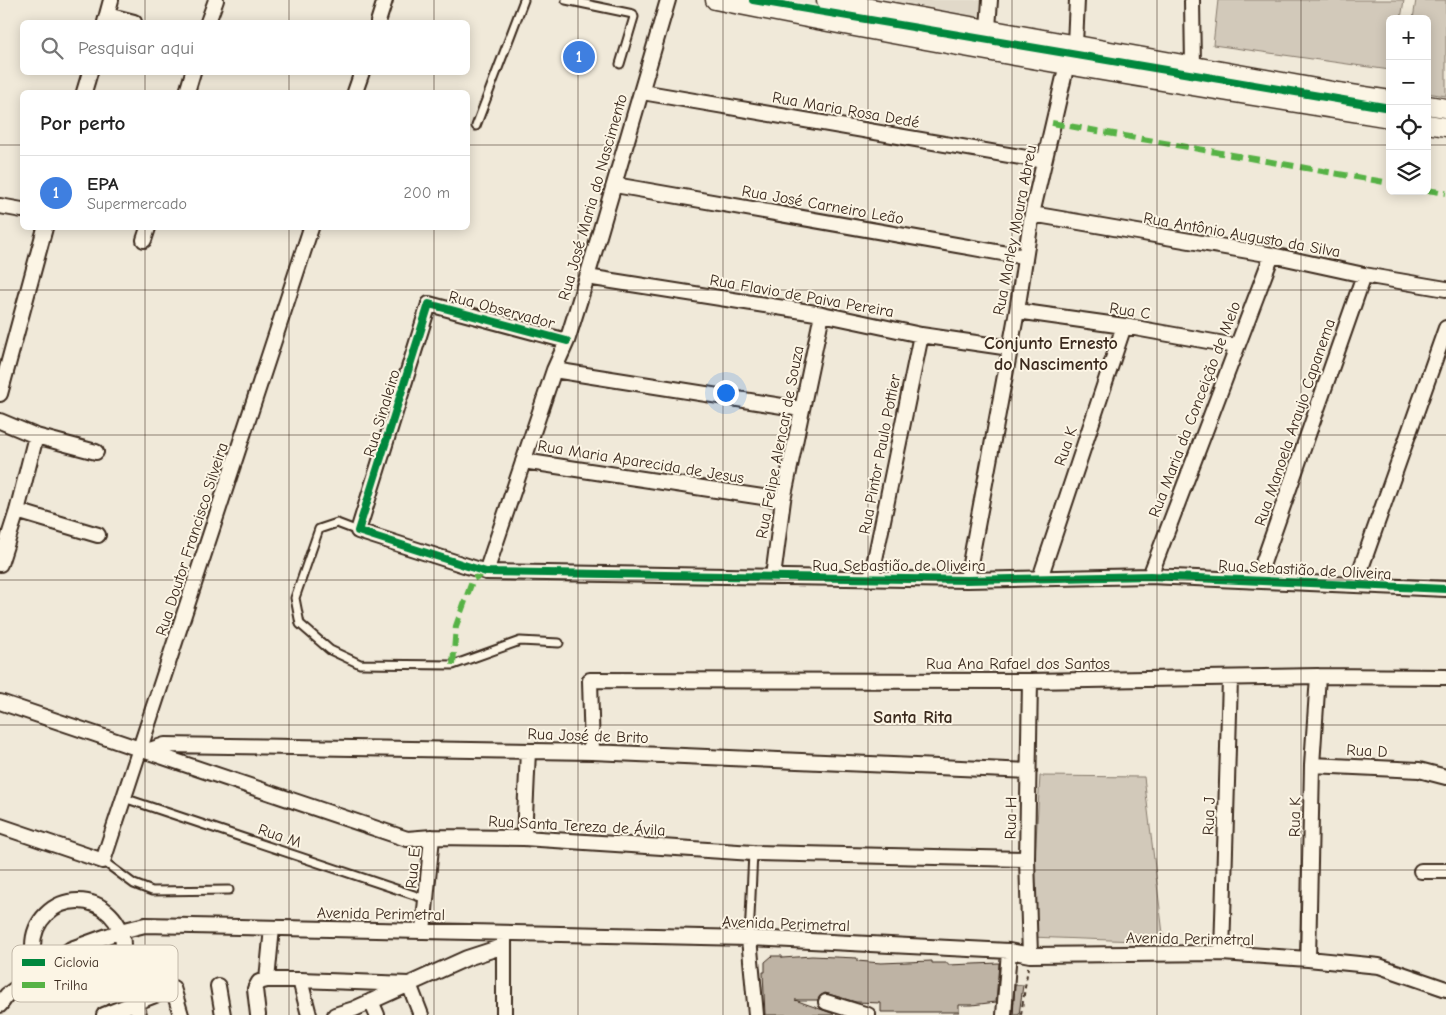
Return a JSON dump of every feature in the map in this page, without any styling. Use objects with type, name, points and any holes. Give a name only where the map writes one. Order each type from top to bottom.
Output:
[{"type":"street","points":[[106,19],[111,0]]},
{"type":"street","points":[[209,20],[216,0]]},
{"type":"street","points":[[379,20],[385,0]]},
{"type":"street","name":"Rua José Maria do Nascimento","points":[[486,572],[554,370],[567,341],[615,185],[668,0]]},
{"type":"street","points":[[716,0],[818,20],[1209,89],[1386,117]]},
{"type":"street","points":[[826,0],[1386,99]]},
{"type":"street","points":[[988,28],[990,0]]},
{"type":"street","points":[[1075,44],[1077,0]]},
{"type":"street","points":[[1192,0],[1193,66],[1209,89]]},
{"type":"street","name":"Rua Marley Moura Abreu","points":[[967,580],[1017,310],[1032,214],[1067,64]]},
{"type":"street","points":[[85,90],[89,75]]},
{"type":"street","points":[[188,90],[192,75]]},
{"type":"street","points":[[356,90],[361,75]]},
{"type":"street","name":"Rua Maria Rosa Dedé","points":[[642,92],[1044,161]]},
{"type":"street","points":[[1431,106],[1446,108]]},
{"type":"street","points":[[1431,124],[1446,126]]},
{"type":"street","name":"Rua José Carneiro Leão","points":[[615,185],[1025,258]]},
{"type":"street","points":[[0,206],[20,210]]},
{"type":"street","name":"Rua Antônio Augusto da Silva","points":[[1032,214],[1272,255],[1364,275],[1446,289]]},
{"type":"street","points":[[0,394],[44,230]]},
{"type":"street","name":"Rua Doutor Francisco Silveira","points":[[103,861],[124,798],[144,750],[310,230]]},
{"type":"street","name":"Rua Maria da Conceição de Melo","points":[[1150,576],[1272,255]]},
{"type":"street","name":"Rua Manoela Araujo Capanema","points":[[1257,580],[1364,275]]},
{"type":"street","name":"Rua Flavio de Paiva Pereira","points":[[587,277],[822,314],[921,335],[1010,348]]},
{"type":"street","name":"Rua Observador","points":[[429,304],[567,341]]},
{"type":"street","name":"Rua Sinaleiro","points":[[358,531],[429,304]]},
{"type":"street","name":"Rua C","points":[[1017,310],[1124,326],[1236,346]]},
{"type":"street","name":"Rua Felipe Alencar de Souza","points":[[773,577],[783,500],[822,314]]},
{"type":"street","name":"Rua K","points":[[1040,578],[1124,326]]},
{"type":"street","points":[[1355,586],[1446,328]]},
{"type":"street","name":"Rua Pintor Paulo Pottier","points":[[871,579],[921,335]]},
{"type":"street","points":[[554,370],[801,409]]},
{"type":"street","points":[[0,421],[36,436],[96,452]]},
{"type":"street","points":[[0,564],[17,511],[36,436]]},
{"type":"street","name":"Rua Maria Aparecida de Jesus","points":[[523,460],[783,500]]},
{"type":"street","points":[[17,511],[98,535]]},
{"type":"street","name":"Rua Sebastião de Oliveira","points":[[358,531],[486,572],[967,580],[1150,576],[1355,586],[1446,588]]},
{"type":"street","name":"Rua K","points":[[1308,959],[1312,765],[1318,676]]},
{"type":"street","name":"Rua Ana Rafael dos Santos","points":[[592,752],[590,680],[1030,681],[1318,676],[1446,677]]},
{"type":"street","name":"Rua J","points":[[1222,953],[1230,679]]},
{"type":"street","name":"Rua H","points":[[1030,681],[1026,859],[1030,955]]},
{"type":"street","name":"Rua Santa Tereza de Ávila","points":[[0,702],[407,839],[432,837],[524,838],[753,853],[1026,859]]},
{"type":"street","name":"Rua José de Brito","points":[[144,750],[165,745],[528,750],[1029,771]]},
{"type":"street","points":[[524,838],[528,750]]},
{"type":"street","name":"Rua D","points":[[1312,765],[1419,770],[1446,777]]},
{"type":"street","points":[[0,826],[103,861]]},
{"type":"street","name":"Rua E","points":[[423,931],[432,837]]},
{"type":"street","points":[[1421,872],[1446,871]]},
{"type":"street","points":[[33,945],[36,929],[44,917],[55,907],[68,902],[83,901],[96,904],[109,912],[118,924],[124,945]]},
{"type":"street","name":"Avenida Perimetral","points":[[82,945],[121,931],[145,925],[423,931],[504,940],[749,938],[1009,951],[1030,955],[1222,953],[1379,966],[1446,989]]},
{"type":"street","points":[[258,1015],[255,989],[263,981],[272,928]]},
{"type":"street","points":[[749,938],[756,1015]]},
{"type":"street","points":[[335,1015],[372,1001],[504,940],[504,1015]]},
{"type":"street","points":[[1004,1015],[1009,951]]},
{"type":"street","points":[[263,981],[300,980],[409,984]]},
{"type":"street","points":[[300,980],[309,1015]]},
{"type":"street","points":[[409,984],[421,1015]]},
{"type":"street","points":[[218,986],[223,1015]]},
{"type":"street","name":"Avenida Perimetral","points":[[0,1005],[12,992]]},
{"type":"street","points":[[372,1001],[377,1015]]},
{"type":"street","points":[[104,1015],[137,1009],[149,1002]]},
{"type":"street","points":[[177,1002],[181,1015]]},
{"type":"street","points":[[826,1002],[868,1015]]},
{"type":"lane","points":[[476,126],[524,0]]},
{"type":"lane","points":[[566,0],[632,14],[634,18],[620,64]]},
{"type":"lane","points":[[358,531],[336,523],[319,530],[295,598],[300,624],[330,650],[360,664],[453,665],[520,642],[559,643]]},
{"type":"lane","name":"Rua M","points":[[124,798],[426,899]]},
{"type":"lane","points":[[749,938],[753,853]]},
{"type":"lane","points":[[103,861],[134,884],[152,891],[228,890]]},
{"type":"path","points":[[1021,1015],[1030,955]]},
{"type":"shaded area","points":[[889,0],[981,0],[980,17]]},
{"type":"shaded area","points":[[1218,0],[1404,0],[1402,15],[1386,15],[1386,69],[1213,45]]},
{"type":"shaded area","points":[[1416,0],[1446,0],[1446,96],[1431,94],[1431,15],[1414,15]]},
{"type":"shaded area","points":[[1040,776],[1144,777],[1164,942],[1030,937]]},
{"type":"building","points":[[772,956],[782,956],[782,958],[812,956],[857,958],[857,961],[881,963],[932,961],[932,963],[948,963],[948,965],[999,963],[996,1002],[959,1005],[959,1012],[881,1012],[881,1003],[856,1002],[825,993],[818,1000],[795,1000],[833,1015],[765,1015],[763,972],[765,972],[765,962]]},
{"type":"building","points":[[1015,985],[1023,985],[1019,1015],[1013,1015]]},
{"type":"marked path","points":[[1052,123],[1386,182]]},
{"type":"marked path","points":[[1431,191],[1446,193]]},
{"type":"marked path","points":[[453,665],[456,626],[473,579],[486,572]]},
{"type":"cycle path","points":[[753,0],[1386,107]]},
{"type":"cycle path","points":[[567,341],[429,304],[358,531],[486,572],[967,580],[1150,576],[1446,589]]},
{"type":"place","name":"EPA","points":[[579,57]]},
{"type":"district","name":"Conjunto Ernesto do Nascimento","points":[[1051,353]]},
{"type":"district","name":"Santa Rita","points":[[913,717]]}]
